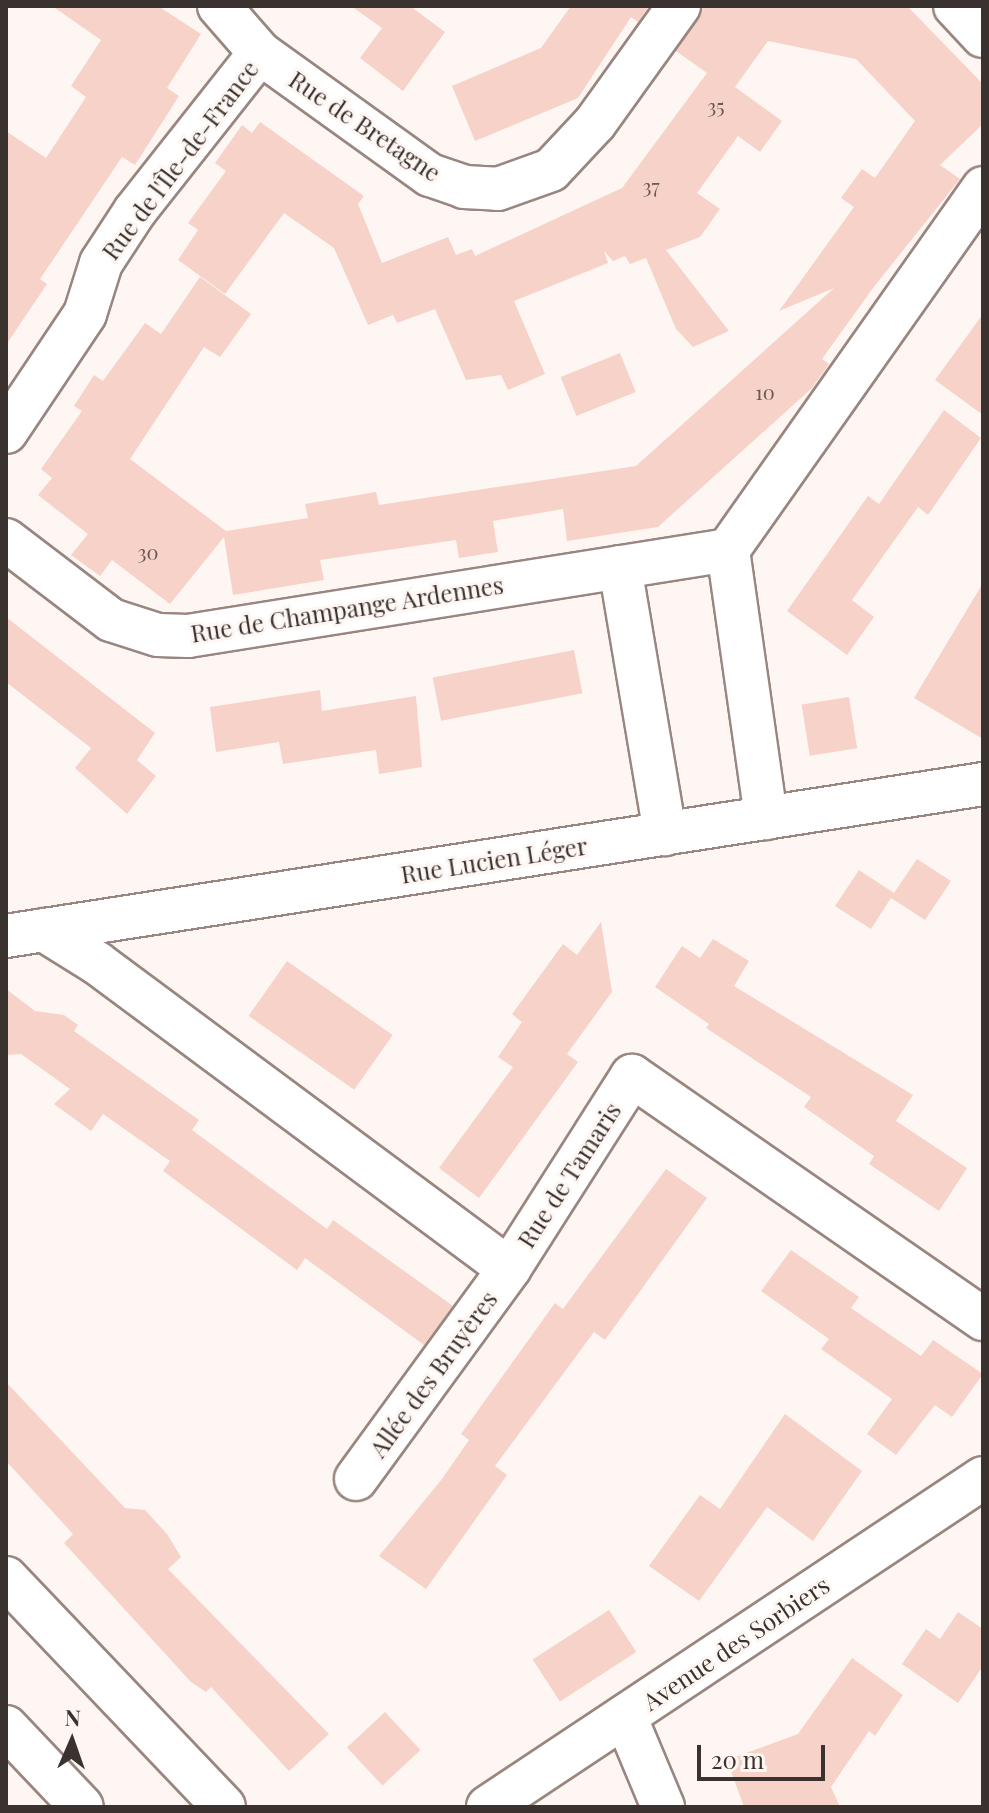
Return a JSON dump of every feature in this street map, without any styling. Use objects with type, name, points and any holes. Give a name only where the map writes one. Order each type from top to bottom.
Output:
[{"type":"street","name":"Rue de Bretagne","points":[[219,6],[260,53],[430,175],[464,187],[498,189],[551,170],[595,123],[679,6]]},
{"type":"street","points":[[955,6],[983,36]]},
{"type":"street","name":"Rue de l'Île-de-France","points":[[6,432],[78,327],[101,263],[135,211],[260,53]]},
{"type":"street","points":[[766,818],[728,550],[983,188]]},
{"type":"street","name":"Rue de Champange Ardennes","points":[[6,540],[111,620],[158,635],[188,636],[728,550]]},
{"type":"street","points":[[620,567],[665,834]]},
{"type":"street","name":"Rue Lucien Léger","points":[[25,933],[983,784]]},
{"type":"street","name":"Rue de Tamaris","points":[[25,933],[97,963],[509,1269],[632,1076],[983,1319]]},
{"type":"street","name":"Allée des Bruyères","points":[[356,1479],[509,1269]]},
{"type":"street","name":"Avenue des Sorbiers","points":[[488,1807],[983,1478]]},
{"type":"street","points":[[6,1578],[224,1807]]},
{"type":"street","points":[[625,1716],[663,1807]]},
{"type":"street","points":[[6,1727],[82,1807]]},
{"type":"building","points":[[52,6],[158,6],[201,34],[167,88],[179,96],[135,165],[122,157],[40,279],[47,284],[6,345],[6,131],[46,158],[86,97],[71,86],[101,40]]},
{"type":"building","points":[[351,6],[410,6],[445,32],[403,91],[360,58],[382,28]]},
{"type":"building","points":[[571,6],[649,6],[638,22],[631,17],[578,98],[475,141],[452,86],[541,48]]},
{"type":"building","points":[[703,6],[907,6],[983,84],[983,124],[940,165],[960,179],[873,288],[822,359],[829,364],[812,388],[658,527],[567,541],[563,509],[493,521],[498,552],[459,558],[456,540],[320,560],[324,580],[233,595],[224,537],[170,604],[112,560],[100,576],[71,555],[88,534],[38,495],[52,478],[41,469],[82,411],[74,406],[94,375],[103,381],[145,323],[161,334],[200,277],[251,314],[220,357],[204,347],[130,459],[226,531],[308,518],[305,504],[376,492],[379,505],[636,466],[834,288],[779,311],[854,207],[841,198],[862,169],[875,178],[915,121],[856,59],[768,41],[735,87],[782,121],[760,152],[738,136],[697,193],[720,209],[700,237],[666,250],[729,331],[693,347],[676,329],[646,258],[630,264],[625,256],[613,261],[604,251],[608,263],[514,301],[545,374],[508,390],[501,375],[466,380],[435,309],[397,323],[393,315],[368,325],[334,248],[284,213],[225,294],[178,260],[198,230],[188,223],[226,171],[215,163],[242,125],[252,133],[260,122],[364,196],[358,204],[382,263],[448,237],[456,255],[472,249],[475,256],[622,188],[707,73],[676,51]]},
{"type":"building","points":[[983,314],[983,415],[935,380]]},
{"type":"building","points":[[620,353],[636,392],[576,416],[561,377]]},
{"type":"building","points":[[944,410],[981,438],[928,515],[918,507],[852,600],[874,617],[847,655],[787,611],[868,496],[879,504]]},
{"type":"building","points":[[983,583],[983,739],[914,698]]},
{"type":"building","points":[[6,617],[155,733],[137,760],[156,776],[127,814],[75,768],[91,748],[6,682]]},
{"type":"building","points":[[574,650],[582,693],[441,721],[433,677]]},
{"type":"building","points":[[320,690],[322,711],[416,696],[422,767],[379,774],[376,750],[283,764],[279,742],[216,752],[210,707]]},
{"type":"building","points":[[849,697],[857,748],[810,756],[802,705]]},
{"type":"building","points":[[917,859],[951,881],[925,920],[891,898],[871,929],[835,906],[859,870],[894,893]]},
{"type":"building","points":[[601,922],[612,992],[567,1054],[578,1062],[479,1198],[439,1168],[513,1067],[498,1057],[522,1022],[512,1014],[563,944],[577,955]]},
{"type":"building","points":[[713,939],[749,961],[734,986],[913,1095],[896,1121],[967,1168],[939,1211],[869,1164],[874,1156],[804,1107],[811,1097],[706,1028],[709,1024],[655,987],[682,946],[700,958]]},
{"type":"building","points":[[287,961],[393,1035],[354,1090],[249,1016]]},
{"type":"building","points":[[6,989],[35,1011],[64,1015],[78,1025],[74,1031],[199,1120],[192,1130],[327,1229],[333,1220],[453,1306],[424,1345],[305,1258],[297,1270],[163,1171],[170,1161],[103,1114],[91,1131],[54,1104],[70,1089],[21,1054],[6,1055]]},
{"type":"building","points":[[666,1169],[707,1198],[605,1340],[594,1332],[495,1466],[507,1475],[426,1589],[379,1556],[442,1479],[469,1440],[461,1434],[555,1303],[563,1309]]},
{"type":"building","points":[[791,1250],[859,1297],[851,1308],[921,1356],[933,1340],[983,1374],[952,1417],[935,1405],[896,1455],[867,1434],[892,1399],[821,1349],[829,1339],[761,1291]]},
{"type":"building","points":[[6,1382],[125,1508],[145,1510],[167,1534],[181,1557],[168,1569],[329,1734],[289,1771],[211,1687],[206,1692],[191,1682],[64,1543],[73,1534],[6,1461]]},
{"type":"building","points":[[785,1414],[862,1471],[813,1541],[767,1507],[699,1601],[649,1566],[700,1495],[720,1509]]},
{"type":"building","points":[[609,1610],[636,1652],[560,1701],[533,1660]]},
{"type":"building","points":[[958,1612],[983,1629],[983,1666],[958,1703],[902,1664],[926,1629],[940,1639]]},
{"type":"building","points":[[852,1658],[903,1695],[875,1736],[869,1731],[831,1787],[840,1807],[744,1807],[727,1760],[798,1734]]},
{"type":"building","points":[[385,1712],[420,1750],[382,1785],[347,1747]]}]
